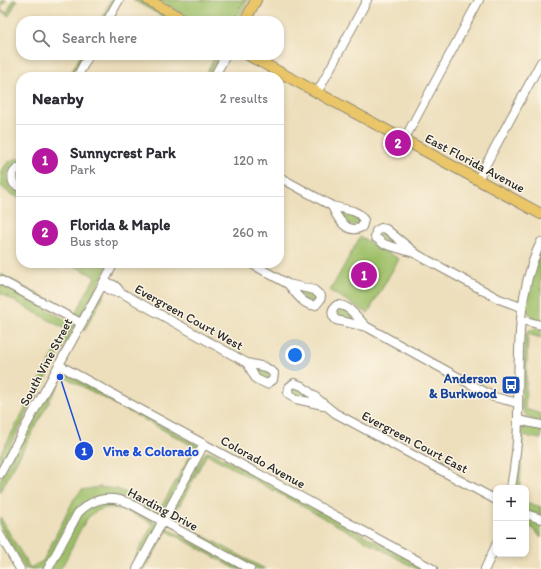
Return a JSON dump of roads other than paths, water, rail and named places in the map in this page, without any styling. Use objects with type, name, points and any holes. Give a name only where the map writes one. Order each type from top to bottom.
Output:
[{"type":"main road","points":[[148,0],[177,16]]},
{"type":"main road","points":[[247,16],[256,0]]},
{"type":"main road","name":"East Florida Avenue","points":[[257,60],[280,72]]},
{"type":"main road","name":"East Florida Avenue","points":[[284,74],[541,214]]},
{"type":"street","points":[[110,16],[119,0]]},
{"type":"street","points":[[317,92],[367,0]]},
{"type":"street","points":[[404,140],[479,0]]},
{"type":"street","points":[[80,72],[86,60]]},
{"type":"street","points":[[217,72],[223,60]]},
{"type":"street","points":[[478,179],[541,62]]},
{"type":"street","points":[[16,170],[12,177],[14,184],[16,185]]},
{"type":"street","points":[[284,180],[332,206]]},
{"type":"street","points":[[418,255],[386,229],[381,228],[376,231],[378,241],[418,255],[499,299],[521,307]]},
{"type":"street","points":[[512,485],[518,420],[522,320],[521,307],[530,266],[541,242]]},
{"type":"street","name":"South Vine Street","points":[[0,474],[111,268]]},
{"type":"street","points":[[259,268],[288,284]]},
{"type":"street","points":[[0,280],[81,323]]},
{"type":"street","name":"Evergreen Court West","points":[[102,284],[111,283],[118,288],[120,292],[247,363]]},
{"type":"street","points":[[522,320],[541,325]]},
{"type":"street","points":[[367,327],[494,397],[518,403]]},
{"type":"street","name":"Colorado Avenue","points":[[59,365],[433,569]]},
{"type":"street","name":"Evergreen Court East","points":[[323,405],[347,420],[368,429],[493,498]]},
{"type":"street","points":[[518,420],[541,425]]},
{"type":"street","points":[[137,569],[204,444]]},
{"type":"street","name":"Harding Drive","points":[[48,569],[73,520],[84,506],[104,498],[122,500],[250,569]]},
{"type":"street","points":[[529,515],[541,519]]},
{"type":"street","points":[[0,535],[20,569]]},
{"type":"street","points":[[485,569],[493,552]]},
{"type":"place","name":"Florida & Maple","points":[[398,143]]},
{"type":"place","name":"Sunnycrest Park","points":[[364,275]]},
{"type":"place","name":"Vine & Colorado","points":[[60,377]]},
{"type":"place","name":"Anderson & Burkwood","points":[[511,385]]}]
